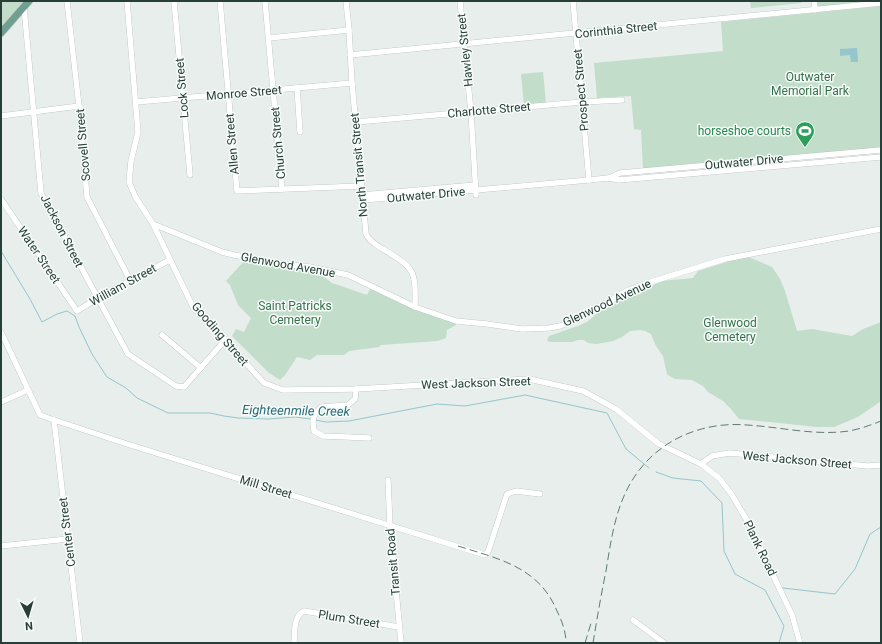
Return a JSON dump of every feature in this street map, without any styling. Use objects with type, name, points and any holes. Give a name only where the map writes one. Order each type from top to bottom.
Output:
[{"type":"main road","points":[[1,33],[29,1]]},
{"type":"street","name":"Scovell Street","points":[[67,1],[80,106],[87,197],[130,280]]},
{"type":"street","name":"Gooding Street","points":[[127,1],[138,132],[131,161],[129,182],[134,196],[153,224],[193,306],[264,383],[283,390],[356,389]]},
{"type":"street","name":"Lock Street","points":[[174,1],[190,175]]},
{"type":"street","name":"Allen Street","points":[[220,1],[237,191],[282,189]]},
{"type":"street","name":"Church Street","points":[[265,1],[282,189]]},
{"type":"street","name":"North Transit Street","points":[[346,1],[362,198],[367,237],[371,242],[406,264],[413,273],[415,284],[415,307]]},
{"type":"street","name":"Hawley Street","points":[[460,1],[471,112],[476,190]]},
{"type":"street","name":"Prospect Street","points":[[573,1],[589,180]]},
{"type":"street","points":[[814,1],[814,10]]},
{"type":"street","name":"Corinthia Street","points":[[350,55],[881,3]]},
{"type":"street","name":"Jackson Street","points":[[24,7],[41,193],[128,354],[176,386],[184,387],[201,368]]},
{"type":"street","points":[[269,38],[349,30]]},
{"type":"street","name":"Monroe Street","points":[[136,102],[352,83]]},
{"type":"street","points":[[297,88],[300,132]]},
{"type":"street","name":"Charlotte Street","points":[[356,122],[582,102],[622,100]]},
{"type":"street","points":[[1,116],[80,106]]},
{"type":"street","name":"Outwater Drive","points":[[608,178],[620,173],[881,150]]},
{"type":"street","name":"Outwater Drive","points":[[362,198],[476,190],[608,178],[620,180],[881,157]]},
{"type":"street","points":[[282,189],[361,186]]},
{"type":"street","name":"Water Street","points":[[1,199],[77,311]]},
{"type":"street","name":"Glenwood Avenue","points":[[153,224],[222,252],[348,275],[415,307],[456,321],[487,322],[522,329],[560,326],[574,321],[629,290],[725,259],[881,229]]},
{"type":"street","name":"William Street","points":[[77,311],[97,298],[170,260]]},
{"type":"street","name":"Mill Street","points":[[1,332],[2,340],[40,414],[54,420],[485,555],[488,552],[507,494],[516,491],[540,494]]},
{"type":"street","points":[[162,335],[201,368],[225,340]]},
{"type":"street","name":"West Jackson Street","points":[[356,389],[529,379],[583,391],[616,409],[658,444],[701,464],[712,456],[729,454],[881,466]]},
{"type":"street","points":[[356,389],[355,399],[348,405],[321,407],[313,418],[314,431],[323,436],[369,438]]},
{"type":"street","points":[[1,402],[28,390]]},
{"type":"street","name":"Center Street","points":[[54,420],[80,643]]},
{"type":"street","name":"Plank Road","points":[[701,464],[719,478],[732,495],[748,522],[792,615],[800,643]]},
{"type":"street","name":"Transit Road","points":[[388,480],[390,526],[401,643]]},
{"type":"street","points":[[1,546],[68,539]]},
{"type":"street","name":"Plum Street","points":[[294,643],[297,618],[304,611],[399,627]]},
{"type":"street","points":[[633,620],[664,643]]},
{"type":"green space","points":[[1,1],[27,1],[1,31]]},
{"type":"green space","points":[[750,1],[803,1],[801,3],[751,8]]},
{"type":"green space","points":[[817,1],[860,1],[860,2],[818,7]]},
{"type":"green space","name":"Outwater Memorial Park","points":[[881,6],[881,148],[643,169],[641,130],[634,129],[631,96],[597,98],[594,63],[723,51],[721,22]]},
{"type":"green space","points":[[543,72],[546,103],[524,105],[521,74]]},
{"type":"green space","name":"Glenwood Cemetery","points":[[746,256],[772,267],[780,279],[785,291],[797,331],[812,329],[852,336],[863,329],[881,322],[881,401],[858,417],[834,427],[817,427],[739,419],[723,401],[708,392],[703,386],[692,380],[675,379],[667,374],[663,356],[656,346],[651,334],[645,331],[630,331],[613,341],[597,344],[588,343],[584,340],[572,342],[549,342],[547,340],[549,336],[587,322],[599,312],[662,281],[693,278],[698,271]]},
{"type":"green space","name":"Saint Patricks Cemetery","points":[[245,260],[314,270],[315,273],[320,274],[332,283],[367,295],[371,288],[441,319],[455,322],[456,325],[447,330],[446,338],[437,341],[381,345],[379,347],[349,351],[344,355],[317,355],[310,360],[297,357],[280,380],[269,373],[232,336],[236,329],[244,332],[251,318],[238,305],[230,285],[226,281]]},
{"type":"water","points":[[857,48],[858,62],[851,62],[850,55],[840,56],[840,49]]},
{"type":"waterway","name":"Eighteenmile Creek","points":[[1,251],[42,322],[57,314],[67,311],[75,316],[92,354],[107,377],[126,388],[137,398],[168,413],[210,413],[238,418],[268,419],[295,417],[311,419]]},
{"type":"waterway","name":"Eighteenmile Creek","points":[[315,420],[326,422],[349,421],[437,404],[465,406],[525,395],[607,413],[626,449],[649,468]]},
{"type":"waterway","name":"Eighteenmile Creek","points":[[656,472],[673,478],[701,481],[722,503],[724,551],[735,574],[765,590],[784,626],[779,643]]},
{"type":"waterway","points":[[783,588],[835,594],[855,569],[870,534],[881,527]]},
{"type":"railway","points":[[593,643],[611,539],[619,509],[631,481],[641,468],[659,450],[682,436],[705,428],[722,425],[747,425],[811,432],[836,432],[849,431],[881,421]]},
{"type":"railway","points":[[458,546],[488,555],[516,567],[540,584],[549,596],[559,615],[566,643]]},
{"type":"railway","points":[[585,643],[592,620]]},
{"type":"place","name":"horseshoe courts","points":[[805,148]]}]
